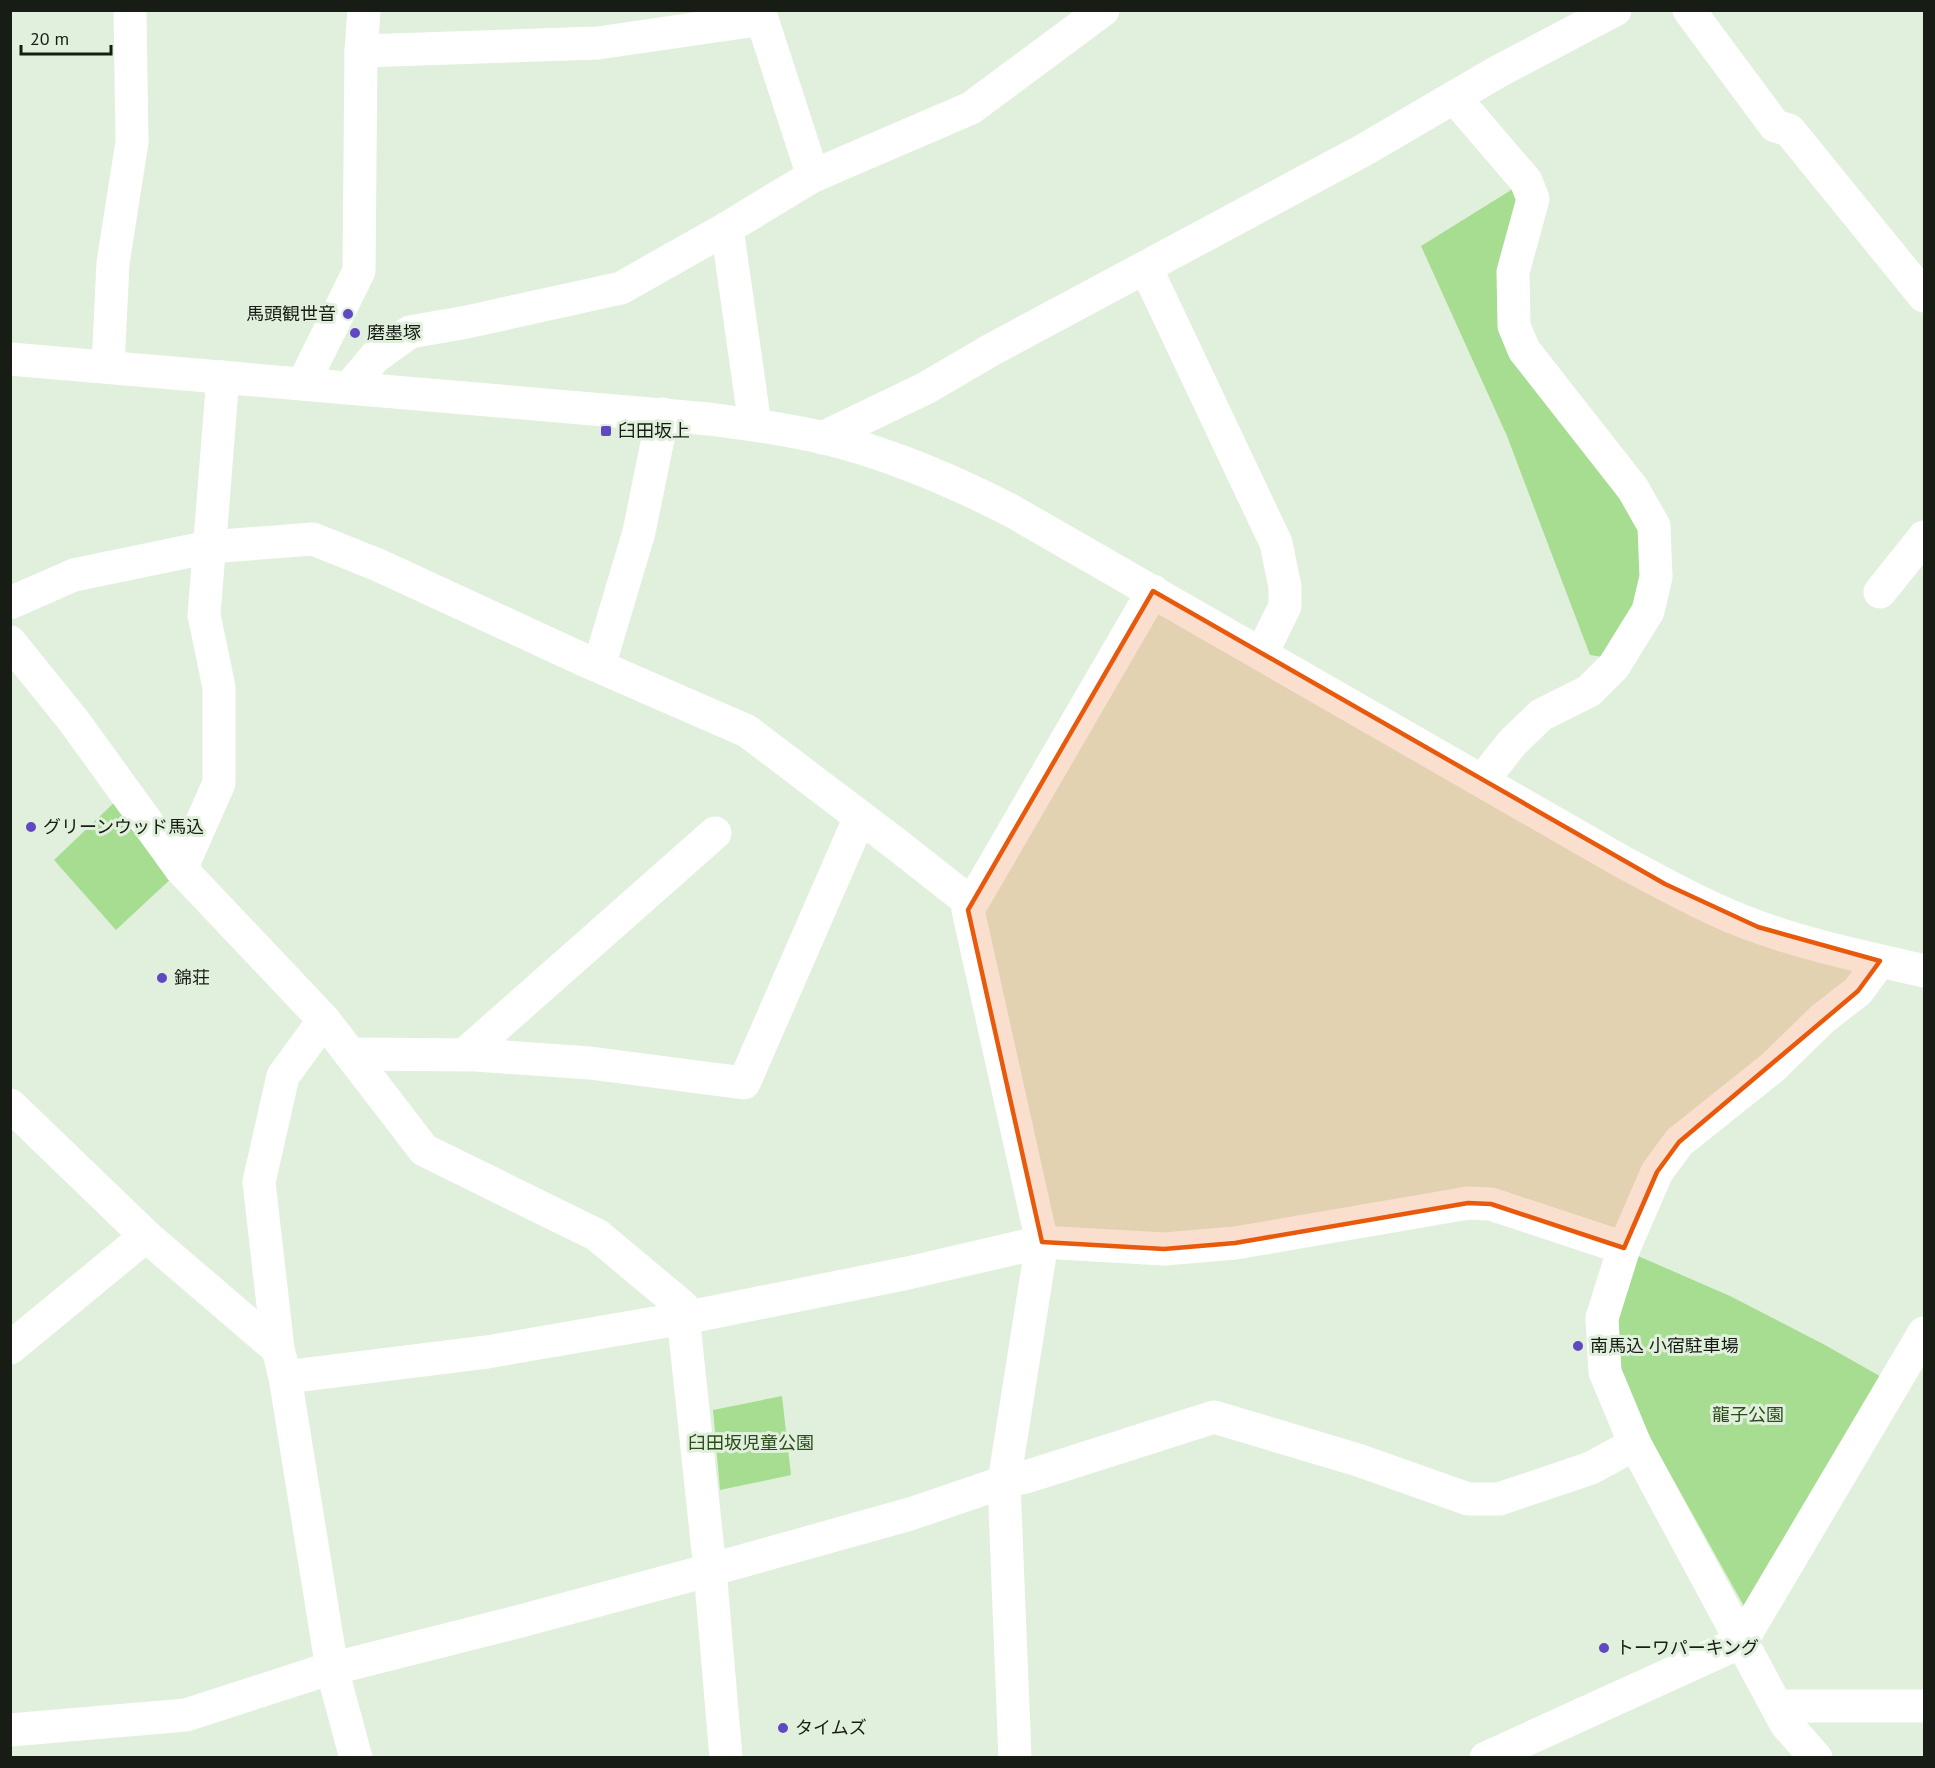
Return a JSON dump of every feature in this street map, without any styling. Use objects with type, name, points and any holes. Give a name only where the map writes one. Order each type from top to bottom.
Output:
[{"type":"street","points":[[108,368],[113,263],[132,142],[130,10]]},
{"type":"street","points":[[303,384],[359,271],[361,51],[364,10]]},
{"type":"street","points":[[349,388],[375,357],[410,332],[467,322],[621,288],[813,176],[971,108],[1103,10]]},
{"type":"street","points":[[822,438],[926,388],[991,350],[1362,151],[1499,71],[1615,10]]},
{"type":"street","points":[[1689,10],[1776,126],[1789,130],[1924,296]]},
{"type":"street","points":[[361,51],[598,43],[695,19],[762,19],[813,176]]},
{"type":"street","points":[[1454,97],[1526,181],[1533,199],[1514,272],[1514,326],[1524,350],[1633,489],[1654,526],[1656,577],[1648,612],[1614,666],[1589,691],[1541,716],[1512,743],[1482,781]]},
{"type":"street","points":[[727,228],[755,425]]},
{"type":"street","points":[[1146,268],[1276,543],[1286,587],[1285,606],[1262,653]]},
{"type":"street","points":[[10,359],[663,414],[755,425],[822,438],[886,456],[964,487],[1010,510],[1621,861],[1720,911],[1786,937],[1924,971]]},
{"type":"street","points":[[181,869],[219,783],[219,687],[204,615],[223,377]]},
{"type":"street","points":[[599,666],[639,532],[663,414]]},
{"type":"street","points":[[1880,592],[1924,537]]},
{"type":"street","points":[[10,603],[74,575],[209,547],[313,539],[378,565],[747,731],[971,903]]},
{"type":"street","points":[[1015,1758],[1004,1482],[1042,1242],[968,910],[1153,591]]},
{"type":"street","points":[[10,642],[73,720],[181,869],[324,1020],[424,1150],[597,1235],[682,1306],[710,1570],[726,1758]]},
{"type":"street","points":[[350,1054],[465,1054],[590,1063],[744,1083],[860,818]]},
{"type":"street","points":[[465,1054],[715,832]]},
{"type":"street","points":[[1816,1758],[1786,1724],[1635,1444],[1605,1372],[1602,1318],[1624,1248],[1657,1172],[1679,1142],[1773,1067],[1822,1019],[1858,991],[1880,961]]},
{"type":"street","points":[[324,1020],[283,1076],[259,1182],[281,1363],[332,1669],[356,1758]]},
{"type":"street","points":[[10,1105],[281,1363],[487,1352],[684,1317],[908,1273],[1042,1242],[1164,1249],[1236,1243],[1468,1203],[1491,1204],[1624,1248]]},
{"type":"street","points":[[10,1348],[146,1236]]},
{"type":"street","points":[[1486,1758],[1742,1642],[1924,1333]]},
{"type":"street","points":[[10,1730],[186,1715],[332,1669],[710,1570],[910,1514],[1004,1482],[1214,1417],[1358,1460],[1468,1499],[1499,1499],[1591,1468],[1635,1444]]},
{"type":"street","points":[[1777,1706],[1924,1706]]},
{"type":"highlighted area","points":[[1153,591],[1665,884],[1758,927],[1880,961],[1858,991],[1679,1142],[1657,1172],[1624,1248],[1491,1204],[1468,1203],[1235,1243],[1164,1249],[1042,1242],[968,910]]},
{"type":"green space","points":[[1516,187],[1519,202],[1501,282],[1622,496],[1638,528],[1645,561],[1633,614],[1603,657],[1590,655],[1507,436],[1421,246]]},
{"type":"green space","points":[[119,798],[174,876],[116,930],[54,860]]},
{"type":"green space","name":"龍子公園","points":[[1638,1256],[1730,1296],[1885,1379],[1745,1608],[1650,1438],[1620,1372],[1615,1325]]},
{"type":"green space","name":"臼田坂児童公園","points":[[782,1396],[791,1475],[720,1490],[713,1410]]},
{"type":"place","name":"馬頭観世音","points":[[348,314]]},
{"type":"place","name":"磨墨塚","points":[[355,333]]},
{"type":"place","name":"臼田坂上","points":[[606,431]]},
{"type":"place","name":"グリーンウッド馬込","points":[[31,827]]},
{"type":"place","name":"錦荘","points":[[162,978]]},
{"type":"place","name":"南馬込 小宿駐車場","points":[[1578,1346]]},
{"type":"place","name":"トーワパーキング","points":[[1604,1648]]},
{"type":"place","name":"タイムズ","points":[[783,1728]]}]
